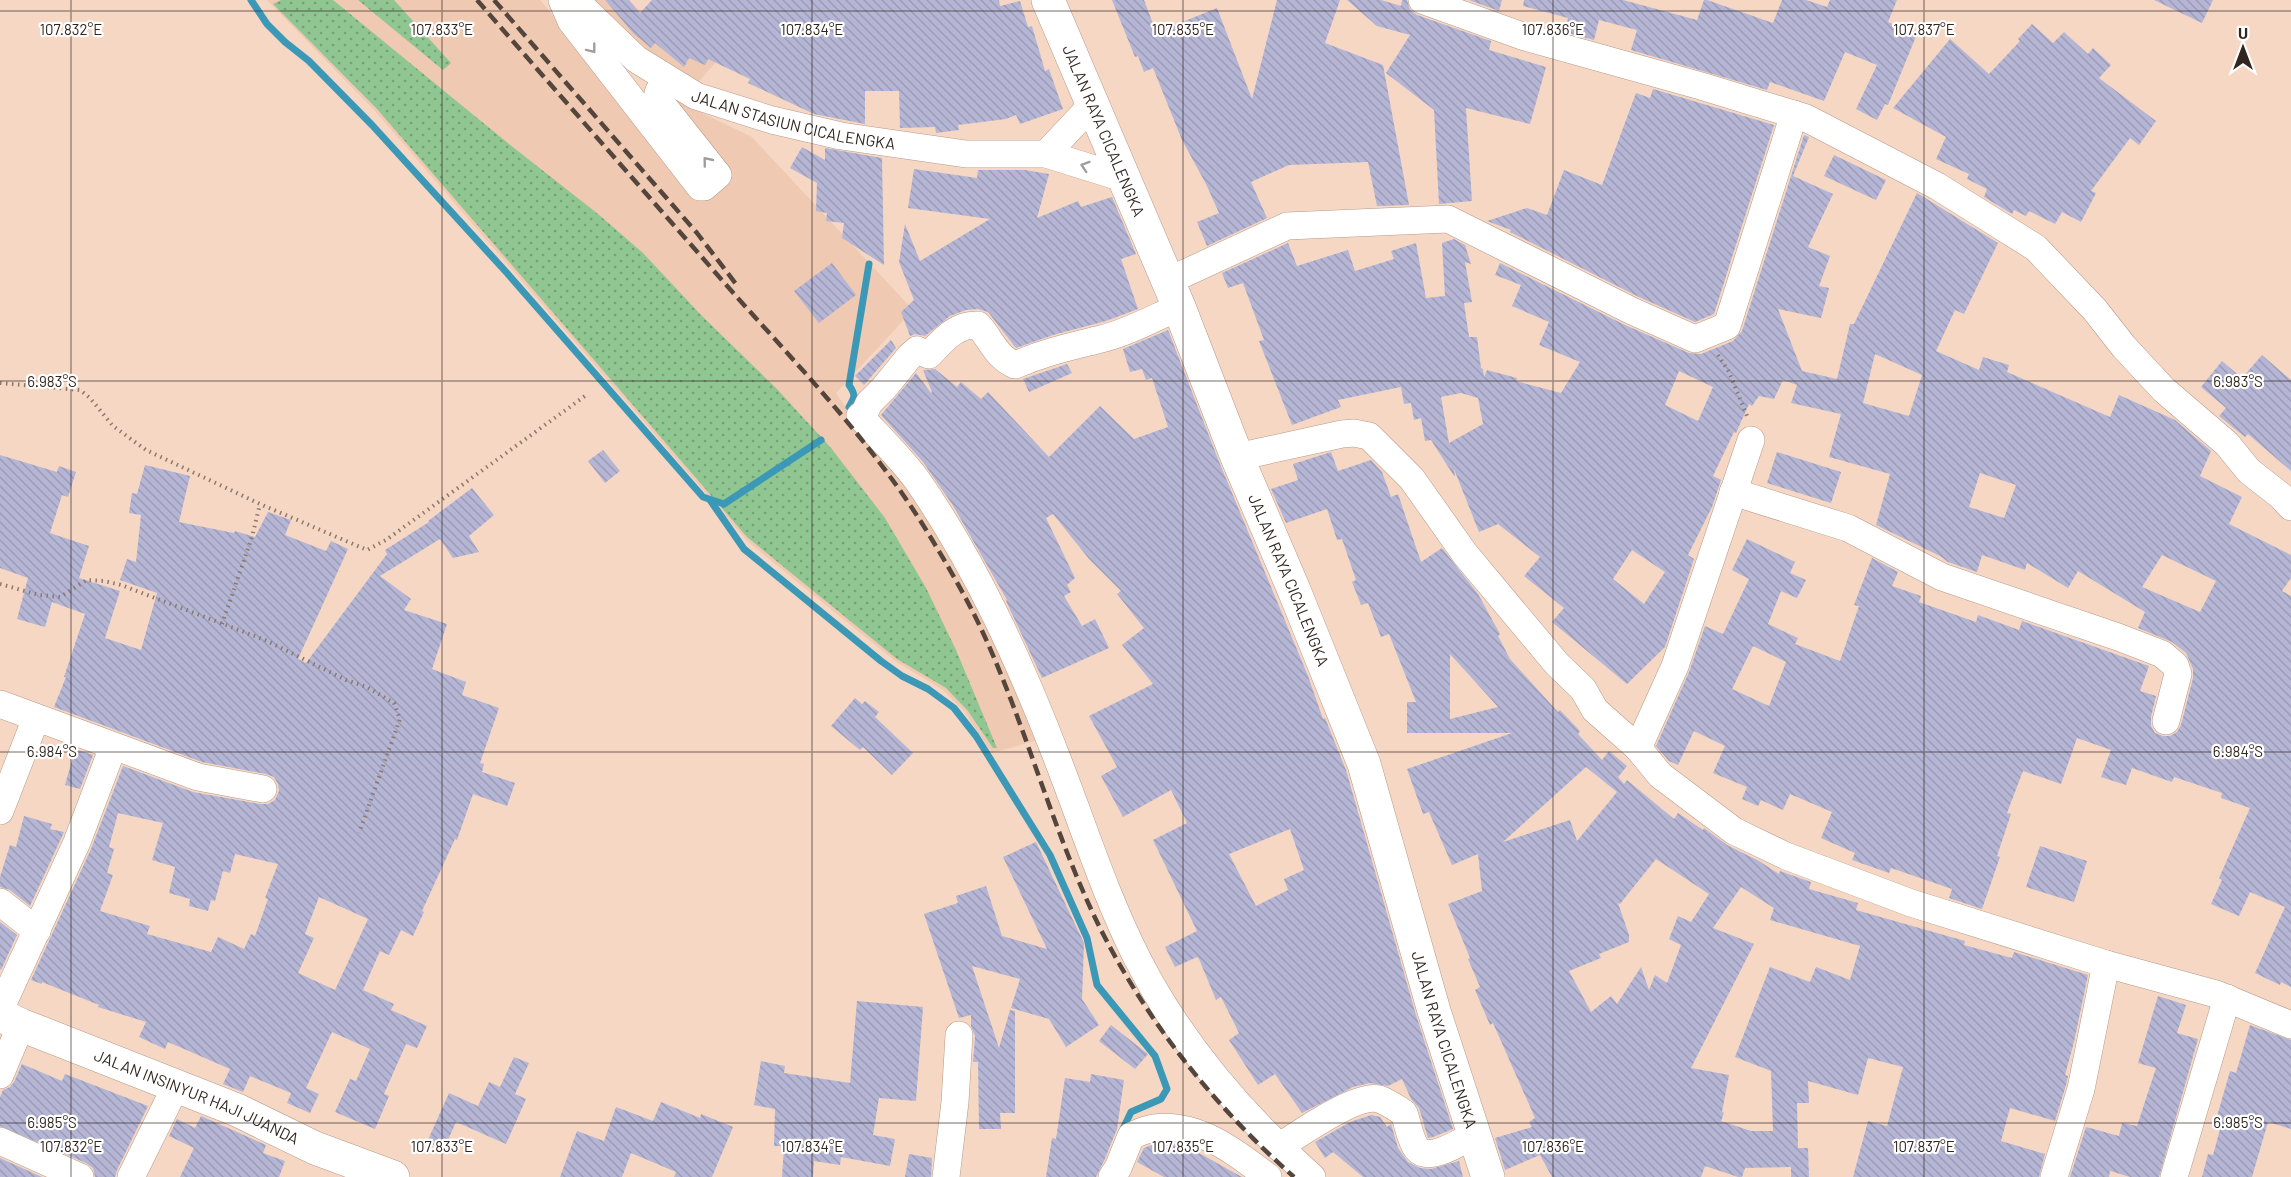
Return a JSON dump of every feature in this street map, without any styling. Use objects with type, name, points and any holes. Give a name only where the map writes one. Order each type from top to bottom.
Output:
[{"type":"main road","name":"JALAN RAYA CICALENGKA","points":[[1048,0],[1174,294],[1237,457],[1294,590],[1364,764],[1434,1011],[1488,1177]]},
{"type":"main road","name":"JALAN INSINYUR HAJI JUANDA","points":[[7,1017],[237,1110],[315,1148],[393,1177]]},
{"type":"street","points":[[561,0],[571,21],[700,188],[704,188],[718,175],[658,99],[658,93],[665,78]]},
{"type":"street","name":"JALAN STASIUN CICALENGKA","points":[[575,0],[636,59],[696,96],[772,120],[850,138],[966,154],[1046,154],[1123,178]]},
{"type":"street","points":[[1422,0],[1525,37],[1794,114],[1853,141],[1937,186],[2036,248],[2095,310],[2164,390],[2227,444],[2249,471],[2281,496],[2291,507]]},
{"type":"street","points":[[1046,154],[1092,105]]},
{"type":"street","points":[[1312,1177],[1230,1097],[1165,1008],[1137,959],[1099,871],[1057,757],[1013,654],[980,585],[916,479],[860,416],[917,350],[928,355],[951,332],[968,324],[978,325],[987,334],[998,354],[1006,362],[1015,365],[1052,351],[1102,339],[1287,226],[1448,219],[1632,311],[1695,339],[1727,326],[1794,114]]},
{"type":"street","points":[[1237,457],[1342,434],[1369,435],[1412,479],[1465,554],[1557,664],[1583,689],[1595,710],[1638,748],[1660,775],[1734,831],[1786,856],[1911,903],[2106,964],[2138,971],[2227,998],[2291,1025]]},
{"type":"street","points":[[1638,748],[1675,666],[1751,440]]},
{"type":"street","points":[[1733,492],[1848,528],[1942,577],[2118,636],[2162,654],[2175,665],[2178,674],[2166,721]]},
{"type":"street","points":[[0,704],[198,777],[264,789]]},
{"type":"street","points":[[0,811],[36,718]]},
{"type":"street","points":[[0,1075],[7,1017],[37,931],[77,842],[113,747]]},
{"type":"street","points":[[0,902],[37,931]]},
{"type":"street","points":[[2054,1177],[2081,1089],[2106,964]]},
{"type":"street","points":[[2174,1177],[2227,998]]},
{"type":"street","points":[[946,1177],[955,1102],[959,1035]]},
{"type":"street","points":[[131,1177],[176,1086]]},
{"type":"street","points":[[1279,1147],[1328,1116],[1368,1099],[1378,1099],[1404,1113],[1417,1149],[1422,1153],[1441,1152],[1474,1135]]},
{"type":"street","points":[[1115,1172],[1131,1136],[1152,1128],[1162,1127],[1206,1135],[1248,1161],[1268,1177]]},
{"type":"street","points":[[0,1141],[80,1177]]},
{"type":"path","points":[[1705,334],[1729,372],[1747,418],[1751,440]]},
{"type":"path","points":[[0,383],[80,390],[90,398],[113,426],[146,450],[260,504],[367,550],[387,540],[585,396]]},
{"type":"path","points":[[222,624],[252,537],[260,504]]},
{"type":"path","points":[[0,584],[39,595],[60,597],[87,580],[104,580],[302,657],[346,680],[389,698],[394,702],[400,719],[359,833]]},
{"type":"shaded area","points":[[267,0],[540,0],[573,39],[636,123],[673,99],[752,137],[913,310],[836,393],[852,417],[934,521],[984,607],[1038,740],[992,753],[964,711],[943,690],[895,661],[747,541],[375,111]]},
{"type":"shaded area","points":[[592,0],[629,0],[642,14],[727,49],[695,86],[663,69]]},
{"type":"green space","points":[[281,0],[333,0],[643,253],[702,316],[777,389],[831,448],[885,518],[926,588],[956,650],[997,748],[993,748],[968,711],[946,688],[897,659],[747,537],[377,109],[273,4]]},
{"type":"green space","points":[[358,0],[394,0],[451,63],[443,70]]},
{"type":"building","points":[[605,0],[629,0],[640,13],[652,0],[999,0],[1000,6],[1020,1],[1028,27],[1032,26],[1045,71],[1049,69],[1063,109],[1020,124],[1016,115],[1006,119],[958,125],[959,130],[936,133],[935,127],[900,128],[899,91],[865,91],[865,124],[814,114],[748,83],[750,79],[708,59],[705,65],[689,58],[684,67],[655,43],[651,48],[633,33]]},
{"type":"building","points":[[1112,0],[1144,0],[1155,29],[1159,28],[1160,31],[1217,8],[1252,99],[1277,0],[1340,0],[1325,43],[1383,65],[1409,205],[1377,206],[1368,162],[1289,165],[1251,182],[1267,218],[1207,246],[1197,222],[1219,213],[1182,140],[1153,68],[1144,72],[1138,56],[1135,57]]},
{"type":"building","points":[[1347,0],[1381,0],[1401,6],[1402,0],[1407,0],[1410,10],[1417,15],[1491,41],[1489,50],[1546,67],[1530,124],[1466,108],[1472,201],[1439,204],[1434,110],[1386,73],[1410,35],[1377,26]]},
{"type":"building","points":[[1469,0],[1502,0],[1499,11]]},
{"type":"building","points":[[1524,0],[1623,0],[1697,20],[1704,0],[1707,0],[1773,23],[1782,0],[1806,0],[1827,7],[1830,0],[1897,0],[1888,22],[1917,34],[1888,105],[1885,104],[1877,120],[1856,109],[1877,65],[1845,52],[1824,101],[1770,82],[1767,90],[1631,50],[1637,30],[1599,20],[1594,40],[1565,32],[1568,18],[1523,6]]},
{"type":"building","points":[[2154,0],[2213,0],[2202,23]]},
{"type":"building","points":[[2032,24],[2053,43],[2064,32],[2088,54],[2093,48],[2111,65],[2099,78],[2156,121],[2139,145],[2130,138],[2091,191],[2096,193],[2081,222],[2062,212],[2055,224],[2029,211],[2026,216],[2014,210],[2012,214],[1984,197],[1987,189],[1967,179],[1969,174],[1936,159],[1946,137],[1893,108],[1950,39],[1989,74],[2020,41],[2018,39]]},
{"type":"building","points":[[1653,89],[1774,125],[1714,314],[1695,322],[1639,297],[1510,232],[1511,230],[1487,221],[1527,208],[1547,215],[1564,170],[1602,185],[1636,93],[1650,98]]},
{"type":"building","points":[[1804,135],[1809,137],[1793,176],[1833,194],[1808,247],[1830,256],[1819,286],[1829,288],[1821,318],[1778,309],[1802,371],[1837,379],[1850,324],[1854,324],[1917,193],[1998,243],[1964,314],[1955,310],[1936,351],[1979,370],[1983,357],[2009,365],[2007,372],[2110,417],[2119,395],[2175,420],[2211,451],[2200,476],[2242,497],[2229,524],[2291,555],[2291,578],[2282,591],[2291,596],[2291,987],[2281,982],[2280,985],[2255,973],[2285,907],[2250,892],[2239,916],[2211,904],[2222,880],[2219,878],[2250,808],[2221,798],[2222,793],[2174,777],[2172,782],[2132,768],[2126,785],[2101,777],[2111,750],[2077,738],[2061,784],[2023,771],[2007,813],[2011,814],[1997,856],[2000,857],[1982,909],[1949,898],[1952,889],[1891,868],[1889,873],[1852,860],[1855,853],[1821,838],[1832,812],[1790,794],[1783,810],[1761,800],[1758,806],[1742,799],[1747,787],[1713,773],[1725,746],[1694,731],[1678,765],[1669,761],[1656,746],[1689,672],[1705,626],[1723,634],[1749,579],[1732,570],[1747,539],[1795,562],[1790,573],[1806,580],[1797,598],[1781,591],[1768,624],[1798,638],[1795,644],[1840,661],[1859,606],[1854,605],[1872,558],[1898,572],[1892,586],[1921,596],[1919,602],[1976,622],[1978,615],[2019,630],[2022,621],[2149,666],[2140,691],[2156,696],[2151,717],[2151,726],[2155,733],[2170,736],[2177,732],[2181,725],[2193,678],[2193,669],[2186,653],[2172,642],[2138,628],[2145,612],[2078,571],[2068,588],[2027,563],[2025,570],[1982,555],[1977,572],[1948,562],[1876,525],[1890,474],[1829,457],[1841,414],[1791,403],[1797,385],[1783,380],[1774,399],[1759,396],[1752,406],[1749,404],[1736,433],[1734,432],[1713,476],[1721,480],[1712,507],[1688,555],[1694,559],[1665,647],[1627,684],[1552,622],[1564,608],[1524,576],[1540,557],[1498,524],[1479,532],[1454,469],[1455,476],[1431,440],[1425,441],[1421,418],[1414,420],[1411,403],[1404,404],[1401,387],[1338,400],[1341,407],[1292,425],[1259,341],[1264,340],[1243,283],[1228,288],[1222,273],[1288,243],[1297,266],[1348,250],[1355,271],[1394,259],[1391,251],[1416,243],[1426,298],[1445,296],[1442,243],[1454,239],[1465,245],[1471,264],[1465,262],[1472,302],[1464,303],[1469,337],[1477,337],[1484,377],[1487,370],[1517,378],[1516,381],[1561,393],[1580,362],[1539,345],[1549,322],[1512,306],[1521,285],[1495,275],[1500,263],[1625,325],[1689,353],[1701,354],[1733,341],[1742,331]],"holes":[[[1875,354],[1922,375],[1909,416],[1863,403]],[[1679,371],[1713,387],[1698,421],[1665,405]],[[1461,393],[1478,398],[1483,424],[1449,443],[1441,397]],[[1980,473],[2016,485],[2004,518],[1969,507]],[[1632,550],[1665,572],[1644,604],[1613,579]],[[2162,555],[2216,581],[2200,612],[2142,587]],[[1753,646],[1786,662],[1769,706],[1732,689]]]},
{"type":"building","points":[[802,147],[825,160],[825,148],[882,158],[884,265],[842,238],[844,223],[826,221],[827,213],[816,211],[817,183],[790,168]]},
{"type":"building","points":[[1834,155],[1886,180],[1876,200],[1824,176]]},
{"type":"building","points":[[914,169],[977,178],[978,170],[1025,170],[1049,174],[1037,218],[1078,201],[1081,207],[1112,197],[1136,254],[1121,259],[1138,309],[1016,348],[988,312],[978,309],[966,310],[950,316],[925,336],[915,334],[910,336],[901,312],[914,300],[899,262],[905,224],[920,261],[990,219],[908,208]]},
{"type":"building","points":[[832,263],[856,295],[819,323],[794,291]]},
{"type":"building","points":[[1168,330],[1220,464],[1308,676],[1323,719],[1325,718],[1346,770],[1416,1015],[1453,1129],[1428,1138],[1419,1108],[1411,1099],[1402,1079],[1388,1086],[1370,1083],[1353,1087],[1302,1113],[1275,1074],[1258,1085],[1229,1040],[1239,1033],[1221,997],[1216,1000],[1199,959],[1197,957],[1175,967],[1165,947],[1197,931],[1153,840],[1187,823],[1171,790],[1123,817],[1101,776],[1117,767],[1089,716],[1153,684],[1122,645],[1144,628],[1117,594],[1121,591],[1089,559],[1053,514],[1046,518],[1075,578],[1067,585],[1071,592],[1064,596],[1082,626],[1095,619],[1109,648],[1042,678],[1007,600],[952,504],[923,462],[881,415],[916,373],[931,393],[923,370],[935,369],[957,387],[961,382],[981,399],[988,392],[1049,457],[1100,406],[1134,439],[1168,427],[1152,378],[1146,380],[1142,369],[1130,372],[1123,349]],"holes":[[[1290,829],[1304,870],[1284,879],[1288,890],[1256,906],[1229,854]]]},
{"type":"building","points":[[891,340],[896,348],[864,385],[855,376]]},
{"type":"building","points":[[2262,355],[2291,380],[2291,471],[2248,434],[2245,437],[2219,416],[2226,408],[2201,387],[2222,361],[2242,378]]},
{"type":"building","points":[[1067,364],[1072,373],[1029,392],[1023,379]]},
{"type":"building","points":[[603,450],[620,471],[605,483],[588,461]]},
{"type":"building","points":[[1331,452],[1338,471],[1371,460],[1382,472],[1391,497],[1398,494],[1421,562],[1442,548],[1478,594],[1500,634],[1498,636],[1510,659],[1558,712],[1560,710],[1580,731],[1578,734],[1602,760],[1609,751],[1627,766],[1618,777],[1624,784],[1627,780],[1674,819],[1678,813],[1727,845],[1779,874],[1780,871],[1811,882],[1809,889],[1858,903],[1856,910],[1965,941],[1964,945],[2012,958],[2014,952],[2088,975],[2065,1075],[2068,1076],[2066,1085],[2055,1121],[2010,1108],[2001,1141],[2045,1154],[2039,1177],[1853,1177],[1868,1121],[1887,1126],[1903,1067],[1868,1058],[1858,1095],[1808,1081],[1809,1103],[1797,1103],[1798,1148],[1808,1148],[1809,1177],[1791,1177],[1791,1167],[1745,1168],[1742,1177],[1738,1177],[1705,1166],[1701,1177],[1552,1177],[1540,1155],[1505,1170],[1495,1138],[1532,1127],[1529,1122],[1535,1118],[1493,1023],[1490,1025],[1475,990],[1480,987],[1448,904],[1482,891],[1478,854],[1452,865],[1429,812],[1423,814],[1407,769],[1512,733],[1407,733],[1407,702],[1416,702],[1389,634],[1381,637],[1368,603],[1361,605],[1352,582],[1356,580],[1342,539],[1337,540],[1327,509],[1286,523],[1271,489],[1298,480],[1293,464]],"holes":[[[1450,654],[1498,707],[1450,719]],[[1586,767],[1617,792],[1577,841],[1570,820],[1503,842]],[[1656,859],[1709,894],[1691,922],[1678,916],[1669,939],[1681,945],[1667,983],[1655,975],[1649,990],[1641,967],[1617,1004],[1611,996],[1591,1012],[1569,971],[1601,958],[1599,954],[1629,942],[1629,935],[1618,903],[1620,904]],[[1741,887],[1774,908],[1770,920],[1860,946],[1850,980],[1816,967],[1810,982],[1770,967],[1735,1057],[1771,1071],[1773,1131],[1751,1131],[1721,1121],[1729,1075],[1691,1068],[1754,944],[1713,928]]]},
{"type":"building","points":[[1777,452],[1841,472],[1831,503],[1767,483]]},
{"type":"building","points":[[0,455],[57,472],[59,466],[76,472],[68,497],[62,495],[50,533],[89,546],[79,578],[120,591],[105,638],[141,650],[157,593],[120,580],[127,559],[136,562],[141,515],[129,513],[132,493],[137,494],[145,465],[190,476],[179,522],[234,533],[235,531],[255,537],[268,512],[291,520],[285,535],[326,551],[331,541],[348,549],[298,659],[306,663],[387,554],[385,550],[429,522],[472,488],[494,515],[469,536],[479,552],[453,558],[440,539],[380,576],[411,599],[404,610],[447,624],[432,669],[466,682],[462,695],[499,708],[480,763],[484,764],[482,772],[515,783],[507,806],[473,794],[457,840],[455,839],[413,936],[401,930],[389,955],[380,951],[363,990],[394,1004],[391,1010],[427,1026],[417,1048],[406,1044],[384,1094],[389,1096],[375,1129],[335,1112],[350,1079],[356,1081],[370,1049],[332,1032],[306,1088],[319,1094],[310,1113],[287,1103],[291,1093],[250,1076],[243,1092],[223,1084],[230,1069],[168,1042],[165,1049],[139,1037],[146,1022],[98,1007],[99,1005],[42,982],[42,984],[31,980],[91,849],[123,766],[193,792],[260,804],[268,804],[275,800],[279,791],[274,777],[266,774],[202,762],[54,707],[66,677],[64,677],[85,614],[52,602],[45,627],[17,619],[28,578],[0,568]],"holes":[[[118,813],[163,823],[152,860],[175,867],[169,893],[190,899],[189,906],[208,911],[211,900],[215,901],[223,871],[230,873],[235,854],[278,864],[265,898],[268,899],[255,936],[251,934],[244,949],[218,937],[211,952],[147,934],[150,926],[100,911],[113,875],[107,873],[114,849],[109,847]],[[319,897],[368,919],[335,990],[298,973],[314,938],[305,934]]]},
{"type":"building","points":[[855,698],[862,704],[865,701],[879,712],[875,717],[913,753],[892,775],[863,747],[860,750],[831,726]]},
{"type":"building","points":[[75,749],[93,755],[80,789],[65,785]]},
{"type":"building","points":[[24,816],[52,824],[50,829],[64,832],[30,906],[10,890],[0,887],[0,877],[10,845],[16,847]]},
{"type":"building","points":[[1036,842],[1084,943],[1082,999],[1099,1025],[1066,1047],[1049,1019],[1011,1008],[1020,979],[972,966],[999,1048],[1010,1010],[1015,1011],[1015,1113],[1000,1113],[1001,1129],[979,1129],[978,1062],[973,1062],[975,1036],[971,1026],[971,1015],[959,1018],[924,914],[958,903],[956,896],[986,886],[1002,936],[1047,949],[1003,857]]},
{"type":"building","points":[[2040,846],[2087,861],[2074,902],[2026,887]]},
{"type":"building","points":[[0,922],[17,935],[1,970],[0,969]]},
{"type":"building","points":[[2158,996],[2186,1005],[2177,1033],[2198,1039],[2159,1177],[2130,1177],[2094,1166],[2110,1171],[2109,1177],[2070,1177],[2086,1127],[2119,1136],[2122,1123],[2137,1126],[2156,1068],[2138,1063]]},
{"type":"building","points":[[857,1001],[923,1007],[916,1101],[879,1098],[873,1135],[895,1139],[890,1166],[841,1157],[840,1165],[814,1161],[813,1177],[782,1177],[784,1146],[774,1146],[775,1109],[754,1105],[761,1061],[785,1066],[784,1073],[850,1083]]},
{"type":"building","points":[[1111,1025],[1148,1054],[1135,1069],[1099,1041]]},
{"type":"building","points":[[2250,1025],[2291,1040],[2291,1129],[2268,1122],[2252,1177],[2202,1177],[2208,1154],[2213,1155],[2222,1122],[2216,1120],[2230,1071],[2236,1073]]},
{"type":"building","points":[[514,1057],[529,1063],[515,1094],[526,1099],[506,1144],[456,1122],[444,1149],[427,1142],[449,1093],[478,1106],[489,1082],[500,1087]]},
{"type":"building","points":[[22,1064],[62,1081],[65,1074],[148,1106],[115,1177],[95,1177],[93,1168],[86,1163],[0,1126],[0,1097],[3,1090],[14,1082]]},
{"type":"building","points":[[1091,1074],[1124,1080],[1117,1129],[1104,1161],[1096,1177],[1046,1177],[1052,1138],[1056,1139],[1065,1078],[1090,1082]]},
{"type":"building","points":[[661,1102],[700,1118],[701,1114],[733,1127],[712,1177],[674,1177],[676,1172],[631,1153],[622,1177],[560,1177],[577,1131],[604,1141],[616,1107],[653,1121]]},
{"type":"building","points":[[1371,1115],[1380,1117],[1387,1127],[1391,1124],[1398,1148],[1408,1162],[1420,1168],[1431,1169],[1459,1161],[1463,1177],[1363,1177],[1333,1152],[1325,1158],[1315,1142],[1350,1122]]},
{"type":"building","points":[[201,1116],[266,1145],[263,1153],[285,1161],[279,1177],[180,1177],[194,1148],[169,1136],[177,1119],[195,1128]]},
{"type":"building","points":[[1169,1143],[1190,1148],[1242,1177],[1164,1177],[1137,1162],[1144,1148],[1154,1144]]},
{"type":"building","points":[[909,1154],[932,1158],[931,1177],[905,1177]]},
{"type":"building","points":[[0,1158],[42,1177],[0,1177]]},
{"type":"waterway","points":[[251,0],[267,24],[309,61],[372,125],[507,273],[703,497],[724,504],[821,440]]},
{"type":"waterway","points":[[849,407],[854,396],[849,385],[869,264]]},
{"type":"waterway","points":[[710,500],[744,549],[881,661],[902,676],[928,689],[954,708],[976,736],[1050,855],[1087,938],[1097,985],[1155,1056],[1167,1089],[1161,1099],[1131,1112],[1122,1131]]},
{"type":"railway","points":[[477,0],[837,410],[907,501],[950,571],[984,635],[1014,707],[1083,890],[1099,926],[1138,996],[1184,1061],[1210,1092],[1294,1177]]},
{"type":"railway","points":[[494,0],[697,233],[736,284]]}]
